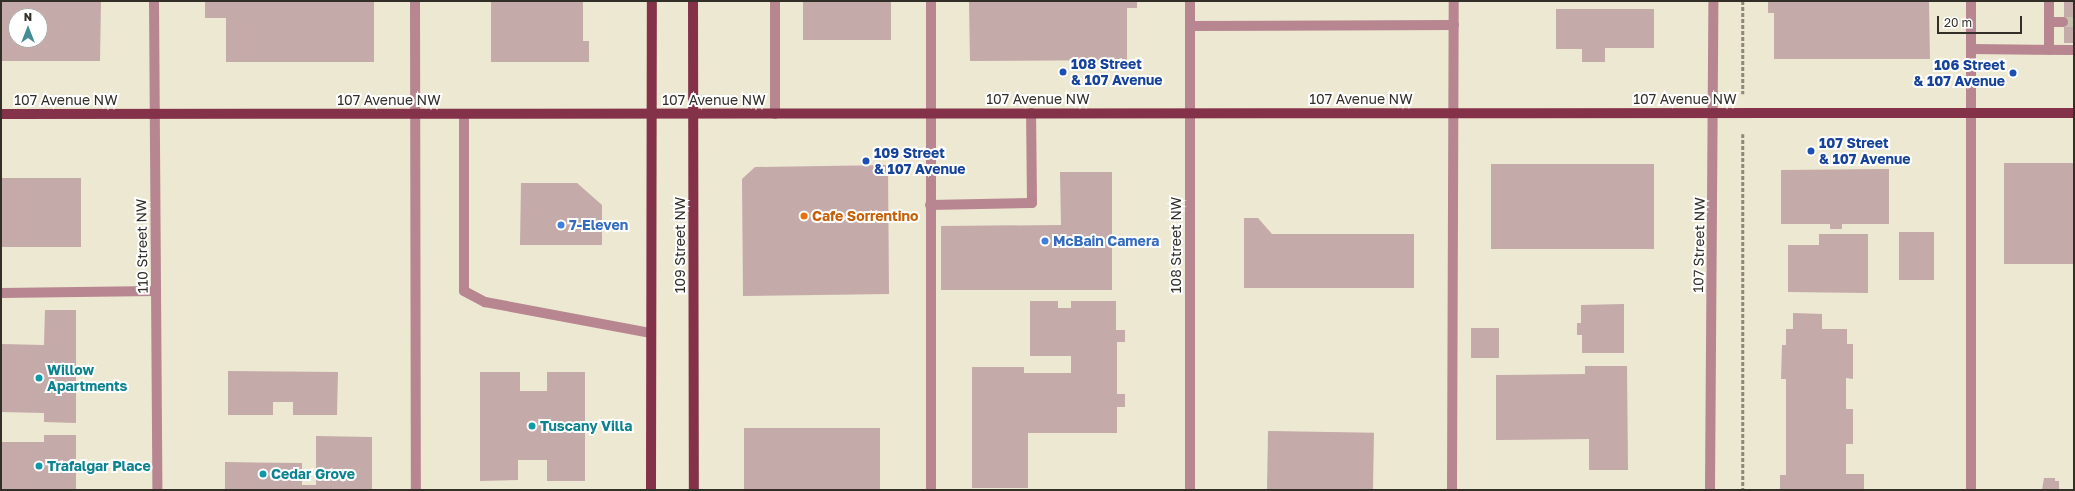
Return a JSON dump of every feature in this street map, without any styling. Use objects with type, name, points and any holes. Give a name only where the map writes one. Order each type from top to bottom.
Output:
[{"type":"main road","name":"109 Street NW","points":[[651,490],[652,1]]},
{"type":"main road","name":"109 Street NW","points":[[693,1],[694,490]]},
{"type":"main road","name":"107 Avenue NW","points":[[1,114],[2074,113]]},
{"type":"street","name":"110 Street NW","points":[[154,1],[157,490]]},
{"type":"street","points":[[415,1],[416,490]]},
{"type":"street","points":[[775,1],[775,114]]},
{"type":"street","points":[[931,1],[929,113],[931,490]]},
{"type":"street","name":"108 Street NW","points":[[1190,1],[1190,490]]},
{"type":"street","points":[[1452,490],[1455,113],[1454,1]]},
{"type":"street","name":"107 Street NW","points":[[1710,490],[1714,113],[1713,1]]},
{"type":"street","points":[[1971,1],[1971,490]]},
{"type":"street","points":[[2049,1],[2049,50]]},
{"type":"street","points":[[2049,22],[2063,22]]},
{"type":"street","points":[[1190,26],[1454,25]]},
{"type":"street","points":[[1971,49],[2074,50]]},
{"type":"street","points":[[930,205],[1032,203],[1031,113]]},
{"type":"street","points":[[464,114],[464,291],[485,302],[652,333]]},
{"type":"street","points":[[1,293],[156,291]]},
{"type":"path","points":[[1743,1],[1743,490]]},
{"type":"building","points":[[1,1],[101,1],[100,61],[1,61]]},
{"type":"building","points":[[205,1],[374,1],[374,62],[226,62],[226,18],[205,18]]},
{"type":"building","points":[[803,1],[891,1],[891,40],[803,40]]},
{"type":"building","points":[[969,1],[1137,1],[1137,8],[1127,8],[1127,60],[970,61]]},
{"type":"building","points":[[1768,1],[1929,1],[1930,59],[1774,59],[1774,13],[1768,13]]},
{"type":"building","points":[[2064,1],[2074,1],[2074,43],[2064,43]]},
{"type":"building","points":[[491,2],[583,2],[583,41],[589,41],[589,62],[491,62]]},
{"type":"building","points":[[1556,9],[1654,9],[1654,48],[1605,48],[1605,62],[1582,62],[1582,49],[1556,49]]},
{"type":"building","points":[[2004,163],[2074,163],[2074,264],[2004,264]]},
{"type":"building","points":[[1491,164],[1654,164],[1654,249],[1491,249]]},
{"type":"building","points":[[888,165],[889,294],[743,296],[742,179],[755,167]]},
{"type":"building","points":[[1889,169],[1889,224],[1842,224],[1842,229],[1830,229],[1830,224],[1781,224],[1781,170]]},
{"type":"building","points":[[1060,172],[1112,172],[1112,290],[941,290],[941,226],[1061,225]]},
{"type":"building","points":[[1,178],[81,178],[81,247],[1,247]]},
{"type":"building","name":"7-Eleven","points":[[521,183],[577,183],[602,205],[602,245],[520,245]]},
{"type":"building","points":[[1244,218],[1258,218],[1272,234],[1414,234],[1414,288],[1244,288]]},
{"type":"building","points":[[1899,232],[1934,232],[1934,280],[1899,280]]},
{"type":"building","points":[[1819,234],[1868,234],[1868,293],[1788,292],[1788,245],[1819,245]]},
{"type":"building","points":[[1030,301],[1058,301],[1058,308],[1071,308],[1071,301],[1116,301],[1116,330],[1125,330],[1125,342],[1117,342],[1117,394],[1125,394],[1125,407],[1117,407],[1117,433],[1028,433],[1028,488],[972,488],[972,367],[1024,367],[1024,373],[1071,373],[1071,356],[1030,356]]},
{"type":"building","points":[[1624,304],[1624,353],[1582,353],[1582,335],[1577,335],[1577,323],[1581,323],[1581,305]]},
{"type":"building","name":"Willow Apartments","points":[[45,310],[76,310],[76,423],[44,422],[44,413],[1,412],[1,344],[44,345]]},
{"type":"building","points":[[1793,313],[1822,314],[1822,329],[1847,329],[1847,344],[1853,344],[1853,379],[1846,378],[1846,409],[1853,409],[1853,444],[1846,444],[1846,474],[1864,474],[1864,490],[1780,490],[1780,475],[1786,475],[1786,379],[1781,379],[1782,345],[1786,345],[1786,329],[1793,329]]},
{"type":"building","points":[[1471,328],[1499,328],[1499,358],[1471,358]]},
{"type":"building","points":[[1585,366],[1627,366],[1628,470],[1589,470],[1589,439],[1496,440],[1496,375],[1585,374]]},
{"type":"building","points":[[228,371],[338,372],[337,415],[293,415],[293,402],[273,402],[273,415],[228,415]]},
{"type":"building","name":"Tuscany Villa","points":[[480,372],[520,372],[520,391],[547,391],[547,372],[585,372],[585,481],[547,481],[547,460],[518,460],[518,480],[480,481]]},
{"type":"building","points":[[744,428],[880,428],[880,490],[744,490]]},
{"type":"building","points":[[1268,431],[1374,433],[1373,490],[1267,489]]},
{"type":"building","name":"Trafalgar Place","points":[[44,435],[76,435],[76,490],[1,490],[1,442],[44,442]]},
{"type":"building","name":"Cedar Grove","points":[[316,436],[372,437],[372,490],[225,490],[225,462],[302,463],[302,485],[316,485]]},
{"type":"building","points":[[2044,478],[2055,478],[2055,481],[2059,481],[2059,490],[2042,490]]},
{"type":"tunnel","points":[[2063,22],[2074,22]]},
{"type":"place","name":"108 Street & 107 Avenue","points":[[1063,72]]},
{"type":"place","name":"106 Street & 107 Avenue","points":[[2013,73]]},
{"type":"place","name":"107 Street & 107 Avenue","points":[[1811,151]]},
{"type":"place","name":"109 Street & 107 Avenue","points":[[866,161]]},
{"type":"place","name":"Cafe Sorrentino","points":[[804,216]]},
{"type":"place","name":"7-Eleven","points":[[561,225]]},
{"type":"place","name":"McBain Camera","points":[[1045,241]]},
{"type":"place","name":"Willow Apartments","points":[[39,378]]},
{"type":"place","name":"Tuscany Villa","points":[[532,426]]},
{"type":"place","name":"Trafalgar Place","points":[[39,466]]},
{"type":"place","name":"Cedar Grove","points":[[263,474]]}]
